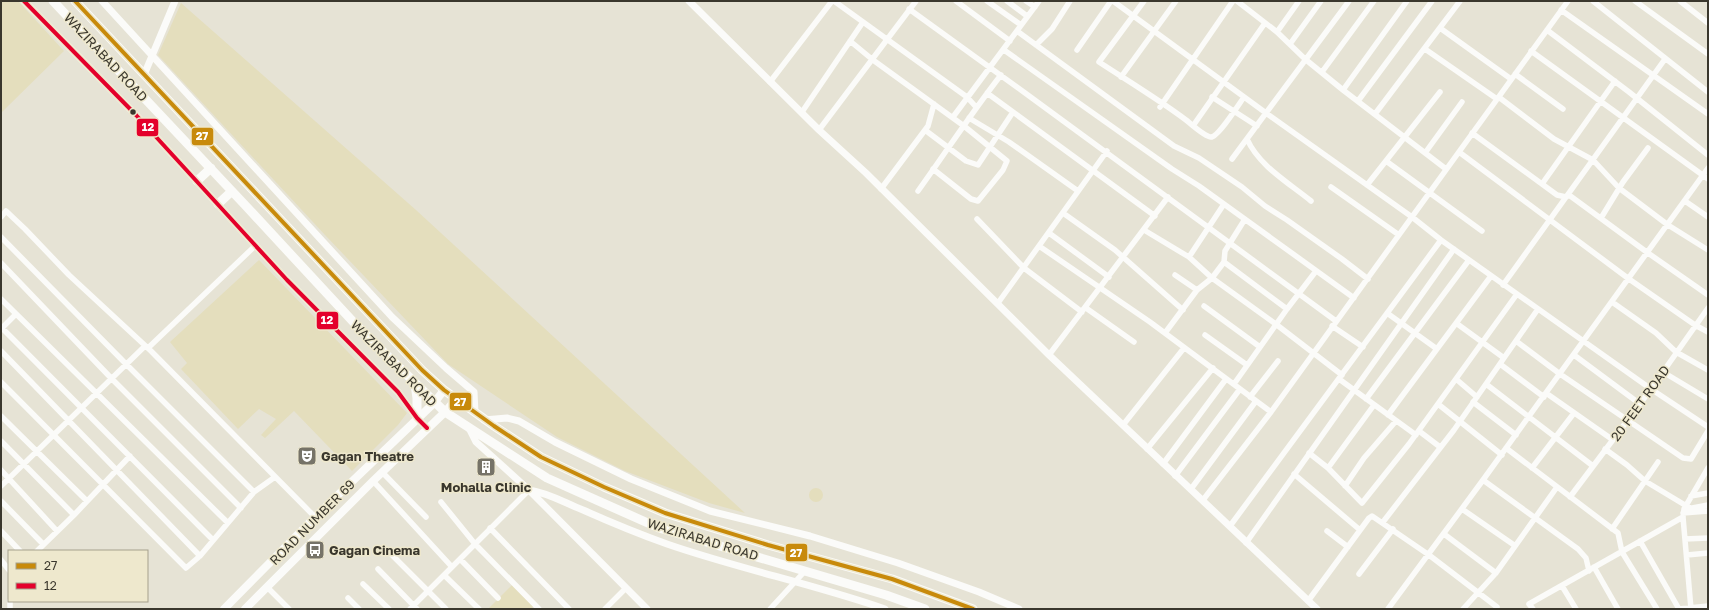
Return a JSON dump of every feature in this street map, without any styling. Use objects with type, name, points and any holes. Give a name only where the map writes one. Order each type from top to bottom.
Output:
[{"type":"main road","name":"WAZIRABAD ROAD","points":[[53,1],[232,190],[358,327],[434,403],[445,412],[547,478],[660,528],[886,595],[925,609]]},
{"type":"main road","name":"WAZIRABAD ROAD","points":[[75,1],[422,370],[444,390],[484,420],[541,457],[604,487],[665,513],[768,545],[892,579],[973,609]]},
{"type":"main road","points":[[197,181],[211,168]]},
{"type":"main road","points":[[218,204],[232,190]]},
{"type":"main road","points":[[415,384],[417,418]]},
{"type":"main road","name":"ROAD NUMBER 69","points":[[224,609],[315,517],[434,403],[444,390]]},
{"type":"main road","name":"ROAD NUMBER 69","points":[[245,609],[382,472],[445,412],[456,399]]},
{"type":"street","points":[[24,1],[136,115],[287,280],[398,392],[417,418],[427,428]]},
{"type":"street","points":[[102,1],[392,317],[474,392],[475,413]]},
{"type":"street","points":[[144,75],[151,55],[175,1]]},
{"type":"street","points":[[689,1],[1049,355],[1317,609]]},
{"type":"street","points":[[770,82],[833,1],[887,38],[967,97],[976,107]]},
{"type":"street","points":[[819,130],[916,1]]},
{"type":"street","points":[[956,1],[1010,41]]},
{"type":"street","points":[[987,1],[1021,25]]},
{"type":"street","points":[[1007,1],[1027,16]]},
{"type":"street","points":[[1026,1],[1035,7]]},
{"type":"street","points":[[952,117],[1004,50],[1039,1]]},
{"type":"street","points":[[1036,44],[1052,29],[1070,1]]},
{"type":"street","points":[[1077,50],[1112,1],[1412,217],[1491,276],[1651,389],[1708,427]]},
{"type":"street","points":[[1144,1],[1099,62],[1210,137],[1220,130],[1244,97]]},
{"type":"street","points":[[1121,77],[1176,1]]},
{"type":"street","points":[[1161,105],[1233,1]]},
{"type":"street","points":[[1237,1],[1277,32],[1305,59],[1343,90],[1446,169]]},
{"type":"street","points":[[1277,32],[1299,1]]},
{"type":"street","points":[[1290,44],[1321,1]]},
{"type":"street","points":[[1232,159],[1349,1]]},
{"type":"street","points":[[1322,72],[1374,1]]},
{"type":"street","points":[[1343,90],[1407,1]]},
{"type":"street","points":[[1358,101],[1432,1]]},
{"type":"street","points":[[1375,114],[1460,1]]},
{"type":"street","points":[[1203,500],[1271,412],[1336,320],[1368,279],[1568,1]]},
{"type":"street","points":[[1593,1],[1708,92]]},
{"type":"street","points":[[1635,1],[1708,54]]},
{"type":"street","points":[[1680,1],[1708,23]]},
{"type":"street","points":[[910,9],[1107,151],[1168,198],[1336,320]]},
{"type":"street","points":[[1561,10],[1708,114]]},
{"type":"street","points":[[802,112],[863,22]]},
{"type":"street","points":[[1195,122],[1265,23]]},
{"type":"street","points":[[1440,28],[1513,77],[1563,108]]},
{"type":"street","points":[[1547,30],[1637,98],[1708,155]]},
{"type":"street","points":[[1017,31],[1174,146],[1199,158],[1242,187],[1265,206],[1287,220],[1368,279]]},
{"type":"street","points":[[850,42],[872,60],[991,146],[1006,158],[1007,164],[978,201],[971,199],[933,169]]},
{"type":"street","points":[[1425,49],[1497,99],[1500,98],[1534,125],[1569,148],[1593,160],[1619,188],[1668,225],[1708,250]]},
{"type":"street","points":[[1004,50],[1224,204],[1354,298]]},
{"type":"street","points":[[1531,51],[1706,177]]},
{"type":"street","points":[[1503,284],[1665,59]]},
{"type":"street","points":[[918,190],[970,118],[976,107],[1001,75]]},
{"type":"street","points":[[1542,184],[1569,148],[1615,81]]},
{"type":"street","points":[[1367,185],[1440,92]]},
{"type":"street","points":[[987,93],[1155,216]]},
{"type":"street","points":[[1212,97],[1257,126]]},
{"type":"street","points":[[1425,153],[1462,102]]},
{"type":"street","points":[[881,189],[928,126],[934,104]]},
{"type":"street","points":[[925,130],[966,161],[978,164],[1013,112]]},
{"type":"street","points":[[970,118],[1078,191]]},
{"type":"street","points":[[1472,133],[1557,195],[1566,197],[1569,195],[1648,253],[1708,294]]},
{"type":"street","points":[[1247,139],[1252,150],[1270,168],[1312,201]]},
{"type":"street","points":[[1601,218],[1619,188],[1648,148]]},
{"type":"street","points":[[998,304],[1107,151]]},
{"type":"street","points":[[1459,152],[1629,279],[1695,325],[1708,332]]},
{"type":"street","points":[[1386,162],[1482,231]]},
{"type":"street","points":[[1388,609],[1530,417],[1685,201],[1706,177],[1708,168]]},
{"type":"street","points":[[1331,187],[1399,235]]},
{"type":"street","points":[[1049,355],[1168,198]]},
{"type":"street","points":[[1685,201],[1708,216]]},
{"type":"street","points":[[1189,257],[1224,204]]},
{"type":"street","points":[[1,217],[6,211],[25,229],[69,275],[146,347],[315,517]]},
{"type":"street","points":[[1063,213],[1123,258],[1183,310]]},
{"type":"street","points":[[977,218],[1024,268],[1084,310],[1134,342]]},
{"type":"street","points":[[1165,333],[1197,290],[1212,278],[1224,262],[1225,251],[1245,219]]},
{"type":"street","points":[[1144,230],[1189,257],[1212,278],[1313,353],[1354,390],[1374,405],[1396,421],[1440,447]]},
{"type":"street","points":[[1049,233],[1108,277]]},
{"type":"street","points":[[1,237],[254,492]]},
{"type":"street","points":[[1230,526],[1441,240]]},
{"type":"street","points":[[1,486],[111,378],[256,245]]},
{"type":"street","points":[[1039,246],[1165,333],[1271,412]]},
{"type":"street","points":[[1246,543],[1454,249]]},
{"type":"street","points":[[1366,399],[1414,332],[1469,260]]},
{"type":"street","points":[[1224,262],[1287,309]]},
{"type":"street","points":[[1,264],[111,378],[241,508]]},
{"type":"street","points":[[1234,384],[1316,271]]},
{"type":"street","points":[[1175,275],[1197,290]]},
{"type":"street","points":[[1388,415],[1491,276]]},
{"type":"street","points":[[1309,453],[1328,468],[1362,503],[1417,433],[1517,294]]},
{"type":"street","points":[[1,299],[227,522]]},
{"type":"street","points":[[1612,302],[1656,333],[1676,352],[1708,370]]},
{"type":"street","points":[[1204,306],[1260,347]]},
{"type":"street","name":"20 FEET ROAD","points":[[1570,496],[1640,404],[1708,308]]},
{"type":"street","points":[[1383,522],[1459,422],[1538,309]]},
{"type":"street","points":[[1388,313],[1437,349]]},
{"type":"street","points":[[16,314],[1,328],[82,407],[213,540]]},
{"type":"street","points":[[1456,323],[1504,358]]},
{"type":"street","points":[[1332,326],[1363,347]]},
{"type":"street","points":[[1205,335],[1247,365]]},
{"type":"street","points":[[1516,341],[1560,374],[1687,460],[1691,459],[1708,431]]},
{"type":"street","points":[[1123,425],[1184,348]]},
{"type":"street","points":[[1,351],[200,556]]},
{"type":"street","points":[[1574,355],[1640,404]]},
{"type":"street","points":[[1250,397],[1278,361]]},
{"type":"street","points":[[1500,364],[1613,440]]},
{"type":"street","points":[[1147,449],[1212,368]]},
{"type":"street","points":[[1663,372],[1708,399]]},
{"type":"street","points":[[1163,464],[1226,379]]},
{"type":"street","points":[[1456,379],[1477,397]]},
{"type":"street","points":[[1,382],[186,568],[200,556],[227,522],[254,492],[275,477]]},
{"type":"street","points":[[1486,384],[1593,466]]},
{"type":"street","points":[[1175,476],[1240,389]]},
{"type":"street","points":[[1191,489],[1256,401]]},
{"type":"street","points":[[1473,402],[1516,435]]},
{"type":"street","points":[[1438,404],[1502,455]]},
{"type":"street","points":[[1328,468],[1374,405]]},
{"type":"street","points":[[1532,468],[1574,413]]},
{"type":"street","points":[[1,416],[87,502]]},
{"type":"street","points":[[484,420],[507,418],[519,421],[555,442],[631,479],[710,512],[810,536],[898,563],[979,592],[1019,609]]},
{"type":"street","points":[[1346,486],[1364,458],[1396,421]]},
{"type":"street","points":[[470,428],[476,442],[529,490],[646,609]]},
{"type":"street","points":[[1,441],[74,515]]},
{"type":"street","points":[[1506,448],[1618,533],[1622,552],[1657,609]]},
{"type":"street","points":[[1605,449],[1628,465],[1644,481],[1685,510],[1708,511]]},
{"type":"street","points":[[38,550],[87,502],[130,456]]},
{"type":"street","points":[[1612,528],[1658,462]]},
{"type":"street","points":[[1691,608],[1685,539],[1685,510],[1691,496],[1706,475],[1708,468]]},
{"type":"street","points":[[1,470],[57,531]]},
{"type":"street","points":[[382,472],[426,517]]},
{"type":"street","points":[[1294,474],[1360,530]]},
{"type":"street","points":[[1484,480],[1578,549],[1586,558],[1589,571]]},
{"type":"street","points":[[373,481],[452,567]]},
{"type":"street","points":[[1464,609],[1496,573],[1514,545],[1557,487]]},
{"type":"street","points":[[378,569],[414,608],[428,591],[529,490]]},
{"type":"street","points":[[529,490],[549,494],[582,510],[658,541],[704,557],[797,581],[885,609]]},
{"type":"street","points":[[1691,496],[1708,493]]},
{"type":"street","points":[[1,501],[43,544]]},
{"type":"street","points":[[442,502],[475,544],[538,609]]},
{"type":"street","points":[[1533,609],[1529,604],[1640,542],[1685,510],[1708,505]]},
{"type":"street","points":[[1462,509],[1514,545]]},
{"type":"street","points":[[1308,601],[1372,516],[1383,522],[1429,555],[1497,607]]},
{"type":"street","points":[[490,528],[569,609]]},
{"type":"street","points":[[1359,574],[1393,529]]},
{"type":"street","points":[[1,531],[19,550]]},
{"type":"street","points":[[1327,531],[1348,547]]},
{"type":"street","points":[[1444,534],[1496,573]]},
{"type":"street","points":[[1685,539],[1708,538]]},
{"type":"street","points":[[1640,542],[1679,609],[1708,606]]},
{"type":"street","points":[[1687,554],[1708,553]]},
{"type":"street","points":[[392,555],[446,609]]},
{"type":"street","points":[[460,559],[498,598]]},
{"type":"street","points":[[1,560],[8,569]]},
{"type":"street","points":[[1594,567],[1618,609]]},
{"type":"street","points":[[770,609],[805,571]]},
{"type":"street","points":[[444,575],[479,609]]},
{"type":"street","points":[[363,584],[389,609]]},
{"type":"street","points":[[1562,586],[1576,609]]},
{"type":"street","points":[[267,587],[289,609]]},
{"type":"street","points":[[606,609],[626,588]]},
{"type":"street","points":[[348,598],[359,609]]},
{"type":"shaded area","points":[[1,1],[18,1],[64,51],[1,113]]},
{"type":"shaded area","points":[[181,3],[416,210],[745,513],[709,503],[625,471],[557,437],[448,364],[325,235],[158,55]]},
{"type":"shaded area","points":[[259,260],[407,413],[398,425],[352,471],[294,411],[265,438],[261,435],[276,419],[259,409],[238,429],[181,369],[187,363],[170,342]]},
{"type":"shaded area","points":[[816,488],[821,490],[823,495],[821,500],[816,502],[811,500],[809,495],[811,490]]},
{"type":"shaded area","points":[[513,584],[535,605],[531,609],[488,609]]},
{"type":"transit line","name":"12","points":[[24,1],[136,115],[287,280],[398,392],[417,418],[427,428]]},
{"type":"transit line","name":"27","points":[[75,1],[422,370],[444,390],[494,426],[541,457],[604,487],[665,513],[768,545],[892,579],[973,609]]},
{"type":"place","name":"Gagan Theatre","points":[[307,456]]},
{"type":"place","name":"Mohalla Clinic","points":[[486,467]]},
{"type":"place","name":"Gagan Cinema","points":[[315,550]]}]
